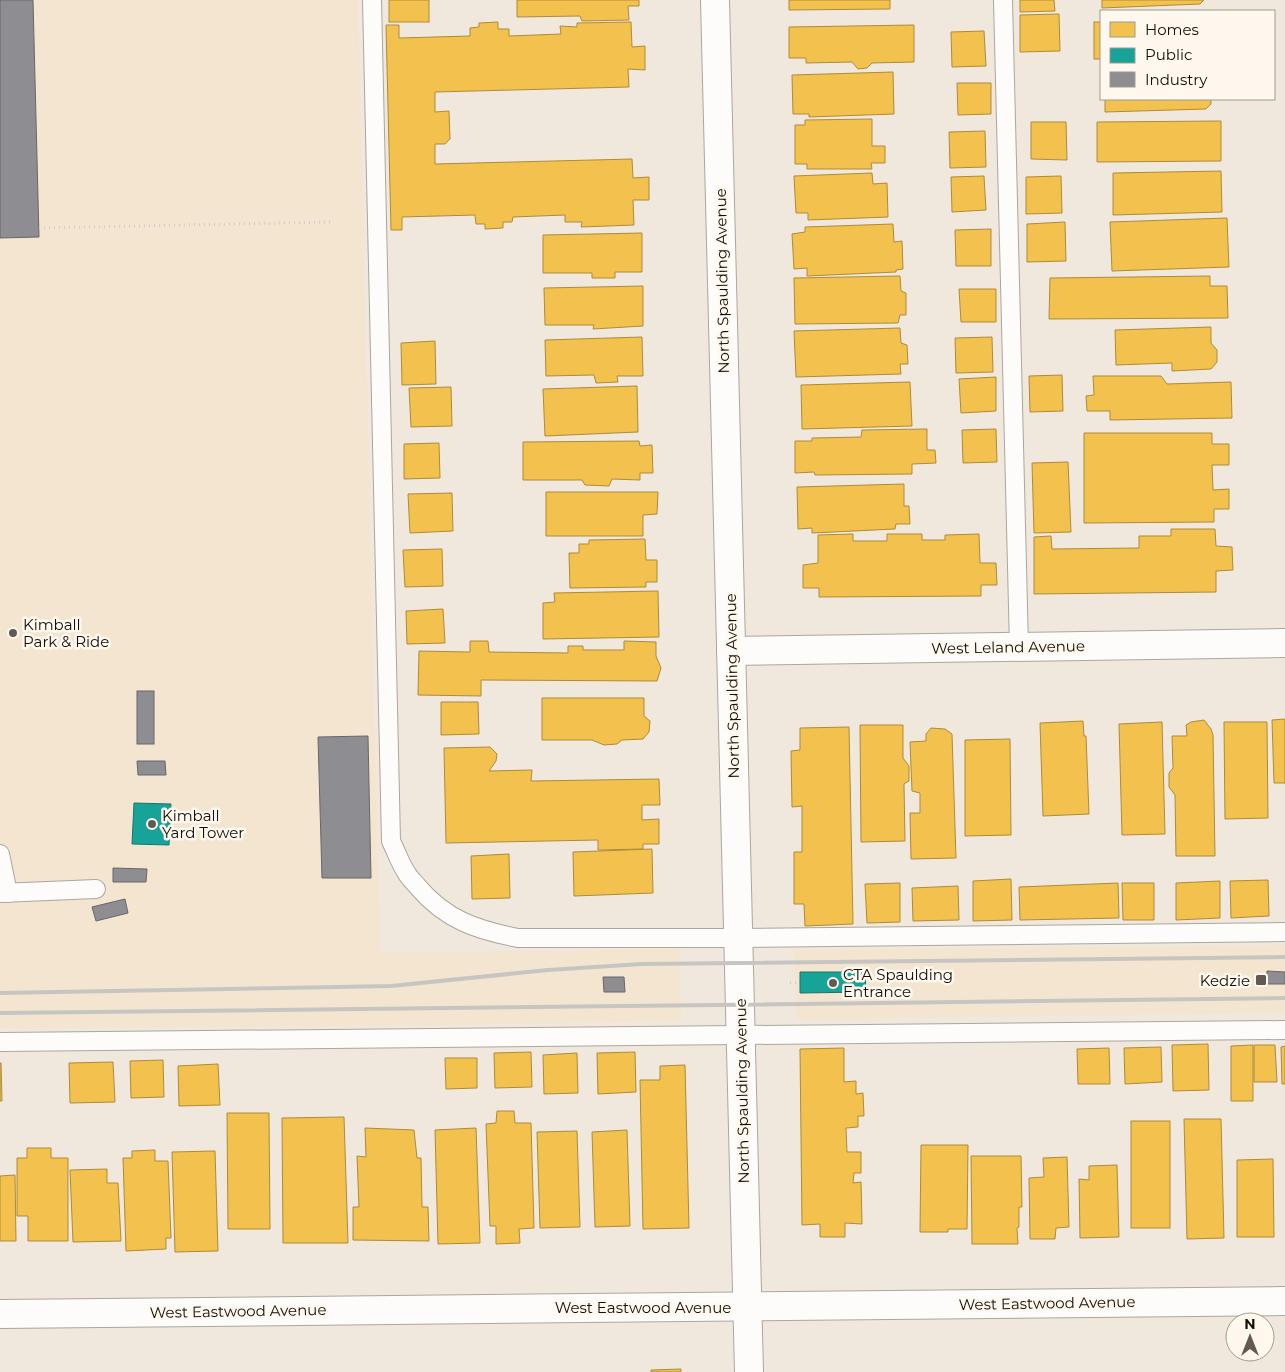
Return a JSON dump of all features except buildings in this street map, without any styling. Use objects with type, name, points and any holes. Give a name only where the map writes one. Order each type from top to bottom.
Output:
[{"type":"street","name":"North Spaulding Avenue","points":[[715,0],[749,1372]]},
{"type":"street","name":"West Leland Avenue","points":[[731,651],[1285,643]]},
{"type":"street","name":"West Eastwood Avenue","points":[[0,1314],[1285,1301]]},
{"type":"lane","points":[[372,0],[391,841],[406,873],[424,894],[442,911],[465,924],[493,933],[518,938],[738,938],[1285,932]]},
{"type":"lane","points":[[1003,0],[1019,647]]},
{"type":"lane","points":[[0,854],[4,893],[96,889]]},
{"type":"lane","points":[[0,1042],[1285,1030]]},
{"type":"path","points":[[39,228],[331,222]]},
{"type":"path","points":[[790,983],[800,983]]},
{"type":"shaded area","points":[[0,0],[358,0],[380,952],[680,949],[681,1021],[380,1026],[0,1028]]},
{"type":"shaded area","points":[[1285,945],[1285,1013],[796,1019],[794,950]]},
{"type":"railway","points":[[0,993],[391,986],[548,970],[642,964],[1285,957]]},
{"type":"railway","points":[[0,1013],[1285,998]]},
{"type":"place","name":"Kimball Park & Ride","points":[[13,633]]},
{"type":"place","name":"Kimball Yard Tower","points":[[152,824]]},
{"type":"place","name":"Kedzie","points":[[1261,980]]},
{"type":"place","name":"CTA Spaulding Entrance","points":[[833,983]]}]
